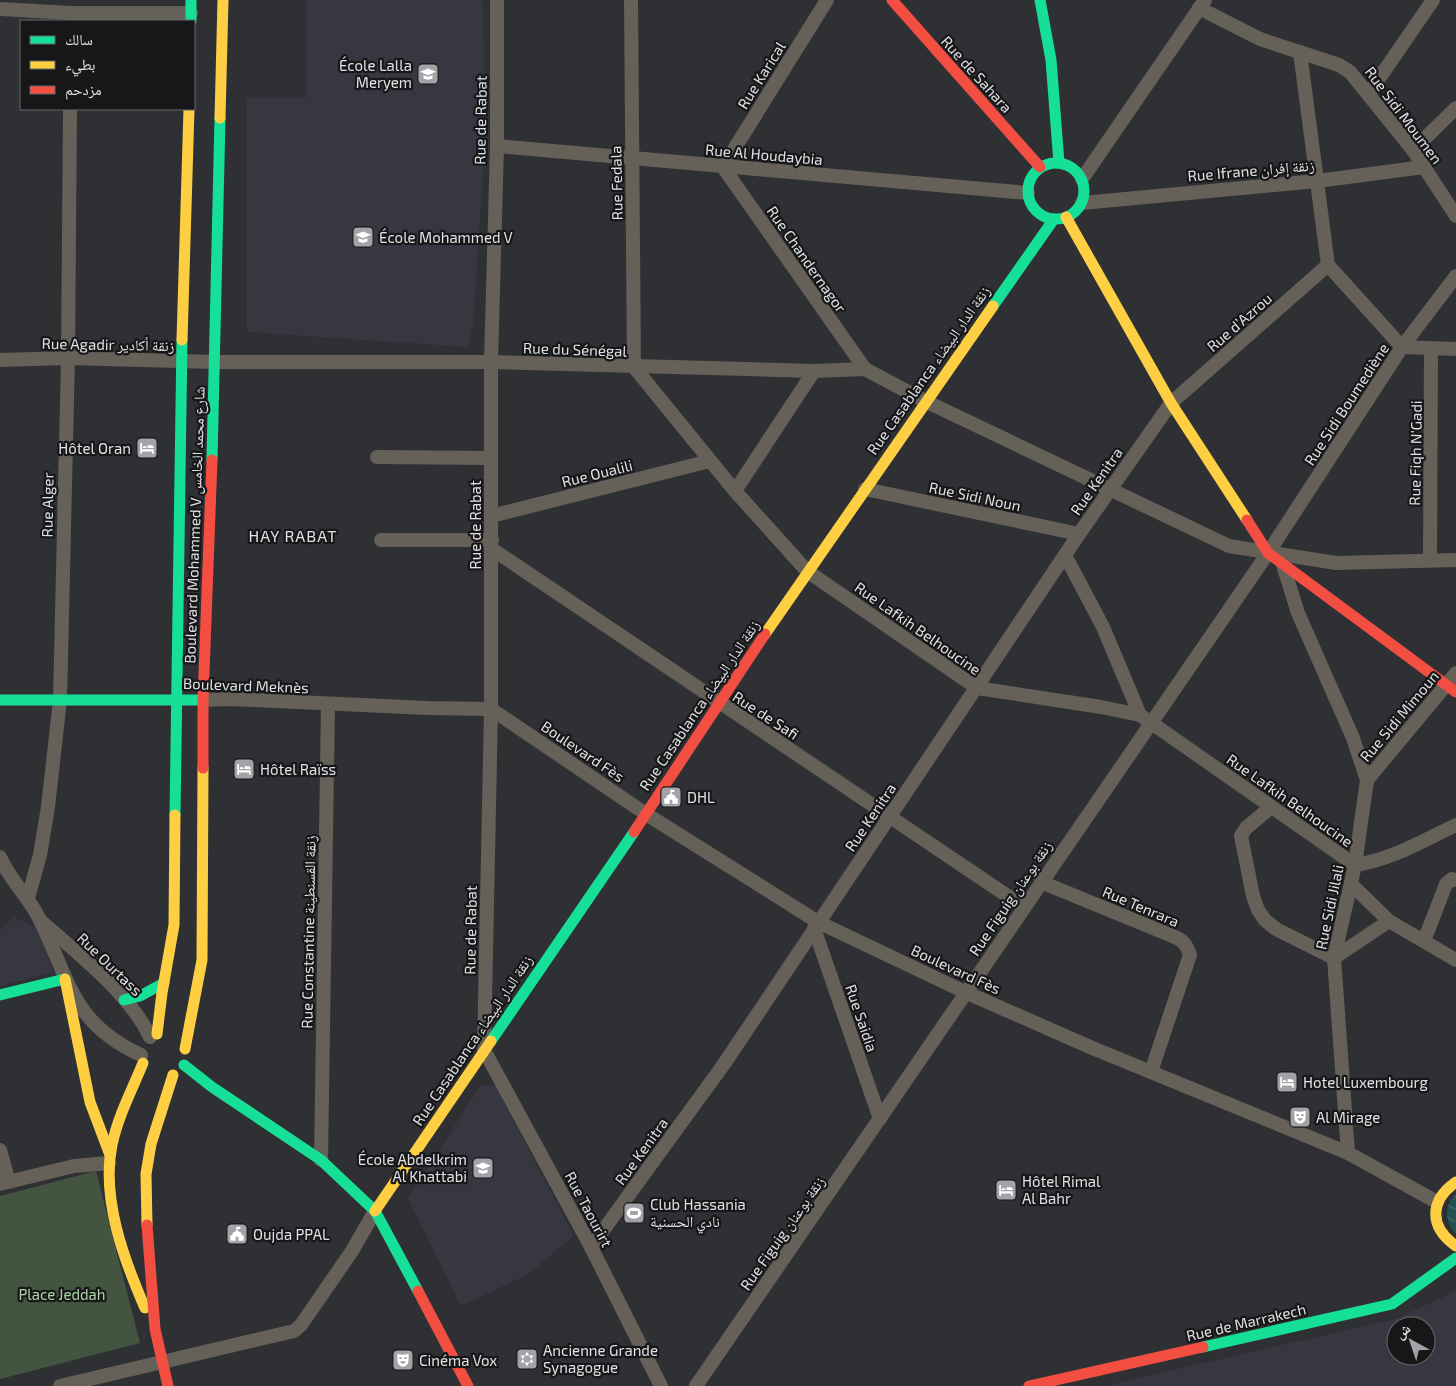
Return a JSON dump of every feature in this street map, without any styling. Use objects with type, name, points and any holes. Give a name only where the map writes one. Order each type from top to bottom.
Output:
[{"type":"main road","name":"Boulevard Mohammed V شارع محمد الخامس","points":[[186,1049],[202,960],[203,933],[203,700],[215,362],[223,0]]},
{"type":"main road","name":"Rue de Sahara","points":[[892,0],[1040,167]]},
{"type":"main road","points":[[1040,0],[1051,60],[1059,163]]},
{"type":"main road","name":"Boulevard Mohammed V شارع محمد الخامس","points":[[154,1035],[174,925],[182,361],[189,110]]},
{"type":"main road","points":[[1059,163],[1073,168],[1082,179],[1084,190],[1082,202],[1072,214],[1060,218],[1039,213],[1033,208],[1028,192],[1033,175],[1040,167],[1059,163]]},
{"type":"main road","points":[[1060,218],[1170,403],[1268,553],[1451,688]]},
{"type":"main road","name":"Rue Casablanca زنقة الدار البيضاء","points":[[375,1211],[646,814],[807,571],[925,401],[1060,218]]},
{"type":"main road","name":"Boulevard Meknès","points":[[0,700],[203,700]]},
{"type":"main road","points":[[0,995],[65,979],[90,1102],[110,1159],[113,1205],[139,1295],[155,1329]]},
{"type":"main road","points":[[124,1000],[140,996],[164,983]]},
{"type":"main road","points":[[110,1159],[117,1129],[142,1059],[142,1048],[154,1035],[174,1035],[186,1049],[184,1065],[173,1075],[152,1144],[146,1174],[147,1249],[155,1329],[168,1386]]},
{"type":"main road","points":[[142,1059],[155,1075],[173,1075]]},
{"type":"main road","points":[[184,1065],[212,1088],[322,1160],[375,1211],[468,1386]]},
{"type":"main road","points":[[1456,1182],[1442,1193],[1437,1202],[1436,1224],[1440,1234],[1456,1246]]},
{"type":"main road","name":"Rue de Marrakech","points":[[1029,1386],[1392,1304],[1456,1258]]},
{"type":"street","points":[[64,0],[71,17]]},
{"type":"street","name":"Rue de Rabat","points":[[484,1050],[491,709],[491,362],[497,146],[497,0]]},
{"type":"street","name":"Rue Fedala","points":[[632,0],[634,367]]},
{"type":"street","name":"Rue Karical","points":[[723,167],[828,0]]},
{"type":"street","points":[[1369,93],[1433,0]]},
{"type":"street","points":[[1082,179],[1202,4]]},
{"type":"street","name":"Rue Sidi Moumen","points":[[1202,4],[1260,39],[1344,67],[1369,93],[1413,150],[1456,216]]},
{"type":"street","points":[[0,9],[71,17],[191,11]]},
{"type":"street","points":[[1300,52],[1328,266],[1402,347],[1456,349]]},
{"type":"street","points":[[1413,150],[1456,108]]},
{"type":"street","name":"Rue Alger","points":[[28,898],[40,856],[48,807],[60,700],[68,358],[70,110]]},
{"type":"street","name":"Rue Al Houdaybia","points":[[497,146],[1028,192]]},
{"type":"street","name":"Rue Chandernagor","points":[[723,167],[865,369]]},
{"type":"street","name":"Rue Ifrane زنقة إفران","points":[[1082,202],[1317,181],[1424,167]]},
{"type":"street","name":"Rue d’Azrou","points":[[1170,403],[1328,266]]},
{"type":"street","name":"Rue Sidi Boumediène","points":[[1268,553],[1402,347],[1456,276]]},
{"type":"street","name":"Rue Fiqh N'Gadi","points":[[1430,559],[1431,349]]},
{"type":"street","name":"Rue Agadir زنقة أكادير","points":[[0,360],[68,358],[215,362]]},
{"type":"street","name":"Rue du Sénégal","points":[[215,362],[491,362],[814,371],[865,369]]},
{"type":"street","name":"Rue Lafkih Belhoucine","points":[[634,367],[735,491],[807,571],[977,688],[1101,707],[1140,715],[1355,866]]},
{"type":"street","points":[[865,369],[925,401],[1229,546],[1336,562],[1456,560]]},
{"type":"street","points":[[735,491],[814,371]]},
{"type":"street","name":"Rue Kenitra","points":[[591,1247],[724,1064],[1066,557],[1079,534],[1170,403]]},
{"type":"street","points":[[377,457],[491,458]]},
{"type":"street","name":"Rue Oualili","points":[[491,516],[710,461]]},
{"type":"street","name":"Rue Sidi Noun","points":[[865,489],[1079,534]]},
{"type":"street","points":[[381,540],[492,545]]},
{"type":"street","name":"Rue de Safi","points":[[492,545],[720,704],[1024,907]]},
{"type":"street","name":"Rue Figuig زنقة بوعنان","points":[[696,1386],[1268,553]]},
{"type":"street","points":[[1066,557],[1103,627],[1140,715]]},
{"type":"street","name":"Rue Sidi Jilali","points":[[1282,565],[1298,613],[1353,738],[1367,780],[1355,866],[1334,958],[1348,1153]]},
{"type":"street","name":"Rue Sidi Mimoun","points":[[1367,780],[1451,688],[1456,673]]},
{"type":"street","name":"Boulevard Meknès","points":[[203,700],[231,699],[491,709]]},
{"type":"street","name":"Rue Constantine زنقة القسنطينة","points":[[322,1160],[328,704]]},
{"type":"street","name":"Boulevard Fès","points":[[491,709],[646,814],[816,925],[1150,1072],[1348,1153],[1437,1202]]},
{"type":"street","points":[[1270,808],[1250,825],[1241,836],[1240,844],[1258,910],[1265,920],[1276,929],[1334,958],[1389,921]]},
{"type":"street","points":[[1355,866],[1380,862],[1456,825]]},
{"type":"street","points":[[0,856],[3,869],[28,898],[65,979],[85,1015],[121,1046],[142,1059]]},
{"type":"street","points":[[1424,941],[1446,884],[1452,879],[1456,880]]},
{"type":"street","name":"Rue Tenrara","points":[[1041,882],[1175,937],[1188,948],[1190,955],[1150,1072]]},
{"type":"street","points":[[1351,884],[1389,921],[1456,960]]},
{"type":"street","name":"Rue Ourtass","points":[[39,919],[124,1000],[154,1035]]},
{"type":"street","name":"Rue Saidia","points":[[816,925],[880,1119]]},
{"type":"street","name":"Rue Taourirt","points":[[484,1050],[591,1247],[661,1386]]},
{"type":"street","points":[[0,1150],[4,1183],[110,1159]]},
{"type":"street","points":[[60,1386],[294,1331],[301,1325],[352,1251],[375,1211]]},
{"type":"shaded area","name":"École Mohammed V","points":[[306,0],[483,0],[485,148],[473,323],[468,347],[247,332],[247,98],[306,98]]},
{"type":"shaded area","points":[[14,917],[41,931],[53,972],[0,986],[0,931]]},
{"type":"shaded area","name":"École Abdelkrim Al Khattabi","points":[[481,1085],[495,1085],[574,1236],[527,1275],[461,1306],[408,1198]]},
{"type":"shaded area","points":[[1456,1291],[1456,1386],[1104,1386],[1386,1321],[1386,1366],[1436,1366],[1436,1316],[1402,1316]]},
{"type":"green space","name":"Place Jeddah","points":[[96,1171],[140,1343],[0,1379],[0,1196]]},
{"type":"water","points":[[1456,1194],[1456,1234],[1448,1219],[1447,1209]]},
{"type":"traffic: fast","points":[[191,0],[191,20]]},
{"type":"traffic: fast","points":[[1040,0],[1051,60],[1059,163]]},
{"type":"traffic: fast","points":[[212,460],[220,118]]},
{"type":"traffic: fast","points":[[1051,163],[1061,163],[1076,171],[1082,180],[1084,191],[1082,202],[1076,211],[1061,219],[1051,219],[1040,214],[1033,207],[1028,196],[1028,186],[1033,175],[1040,168],[1051,163]]},
{"type":"traffic: fast","points":[[993,306],[1054,219]]},
{"type":"traffic: fast","points":[[175,815],[182,340]]},
{"type":"traffic: fast","points":[[0,700],[203,700]]},
{"type":"traffic: fast","points":[[491,1041],[634,832]]},
{"type":"traffic: fast","points":[[0,995],[65,979]]},
{"type":"traffic: fast","points":[[124,1000],[140,996],[164,983]]},
{"type":"traffic: fast","points":[[184,1065],[212,1087],[321,1160],[375,1211],[418,1291]]},
{"type":"traffic: fast","points":[[1203,1347],[1392,1304],[1456,1258]]},
{"type":"traffic: slow","points":[[220,118],[223,0]]},
{"type":"traffic: slow","points":[[182,340],[189,110]]},
{"type":"traffic: slow","points":[[1066,217],[1171,403],[1247,520]]},
{"type":"traffic: slow","points":[[765,634],[993,306]]},
{"type":"traffic: slow","points":[[185,1049],[202,960],[203,768]]},
{"type":"traffic: slow","points":[[157,1034],[174,925],[175,815]]},
{"type":"traffic: slow","points":[[65,979],[90,1102],[110,1155]]},
{"type":"traffic: slow","points":[[375,1211],[491,1041]]},
{"type":"traffic: slow","points":[[143,1063],[122,1113],[112,1145],[109,1165],[112,1207],[116,1228],[129,1270],[145,1308]]},
{"type":"traffic: slow","points":[[147,1225],[146,1174],[151,1144],[173,1075]]},
{"type":"traffic: slow","points":[[1456,1182],[1441,1197],[1436,1214],[1441,1231],[1456,1246]]},
{"type":"traffic: jam","points":[[892,0],[1040,167]]},
{"type":"traffic: jam","points":[[203,768],[203,700],[212,460]]},
{"type":"traffic: jam","points":[[1247,520],[1268,553],[1456,692]]},
{"type":"traffic: jam","points":[[634,832],[765,634]]},
{"type":"traffic: jam","points":[[147,1225],[155,1329],[168,1386]]},
{"type":"traffic: jam","points":[[418,1291],[468,1386]]},
{"type":"traffic: jam","points":[[1029,1386],[1203,1347]]},
{"type":"place","name":"École Lalla Meryem","points":[[428,74]]},
{"type":"place","name":"École Mohammed V","points":[[363,237]]},
{"type":"place","name":"Hôtel Oran","points":[[147,448]]},
{"type":"place","name":"Hôtel Raïss","points":[[244,769]]},
{"type":"place","name":"DHL","points":[[671,797]]},
{"type":"place","name":"Hotel Luxembourg","points":[[1287,1082]]},
{"type":"place","name":"Al Mirage","points":[[1300,1117]]},
{"type":"place","name":"École Abdelkrim Al Khattabi","points":[[483,1168]]},
{"type":"place","name":"Hôtel Rimal Al Bahr","points":[[1006,1190]]},
{"type":"place","name":"Club Hassania نادي الحسنية","points":[[634,1213]]},
{"type":"place","name":"Oujda PPAL","points":[[237,1234]]},
{"type":"place","name":"Ancienne Grande Synagogue","points":[[527,1359]]},
{"type":"place","name":"Cinéma Vox","points":[[403,1360]]},
{"type":"district","name":"HAY RABAT","points":[[293,535]]}]
